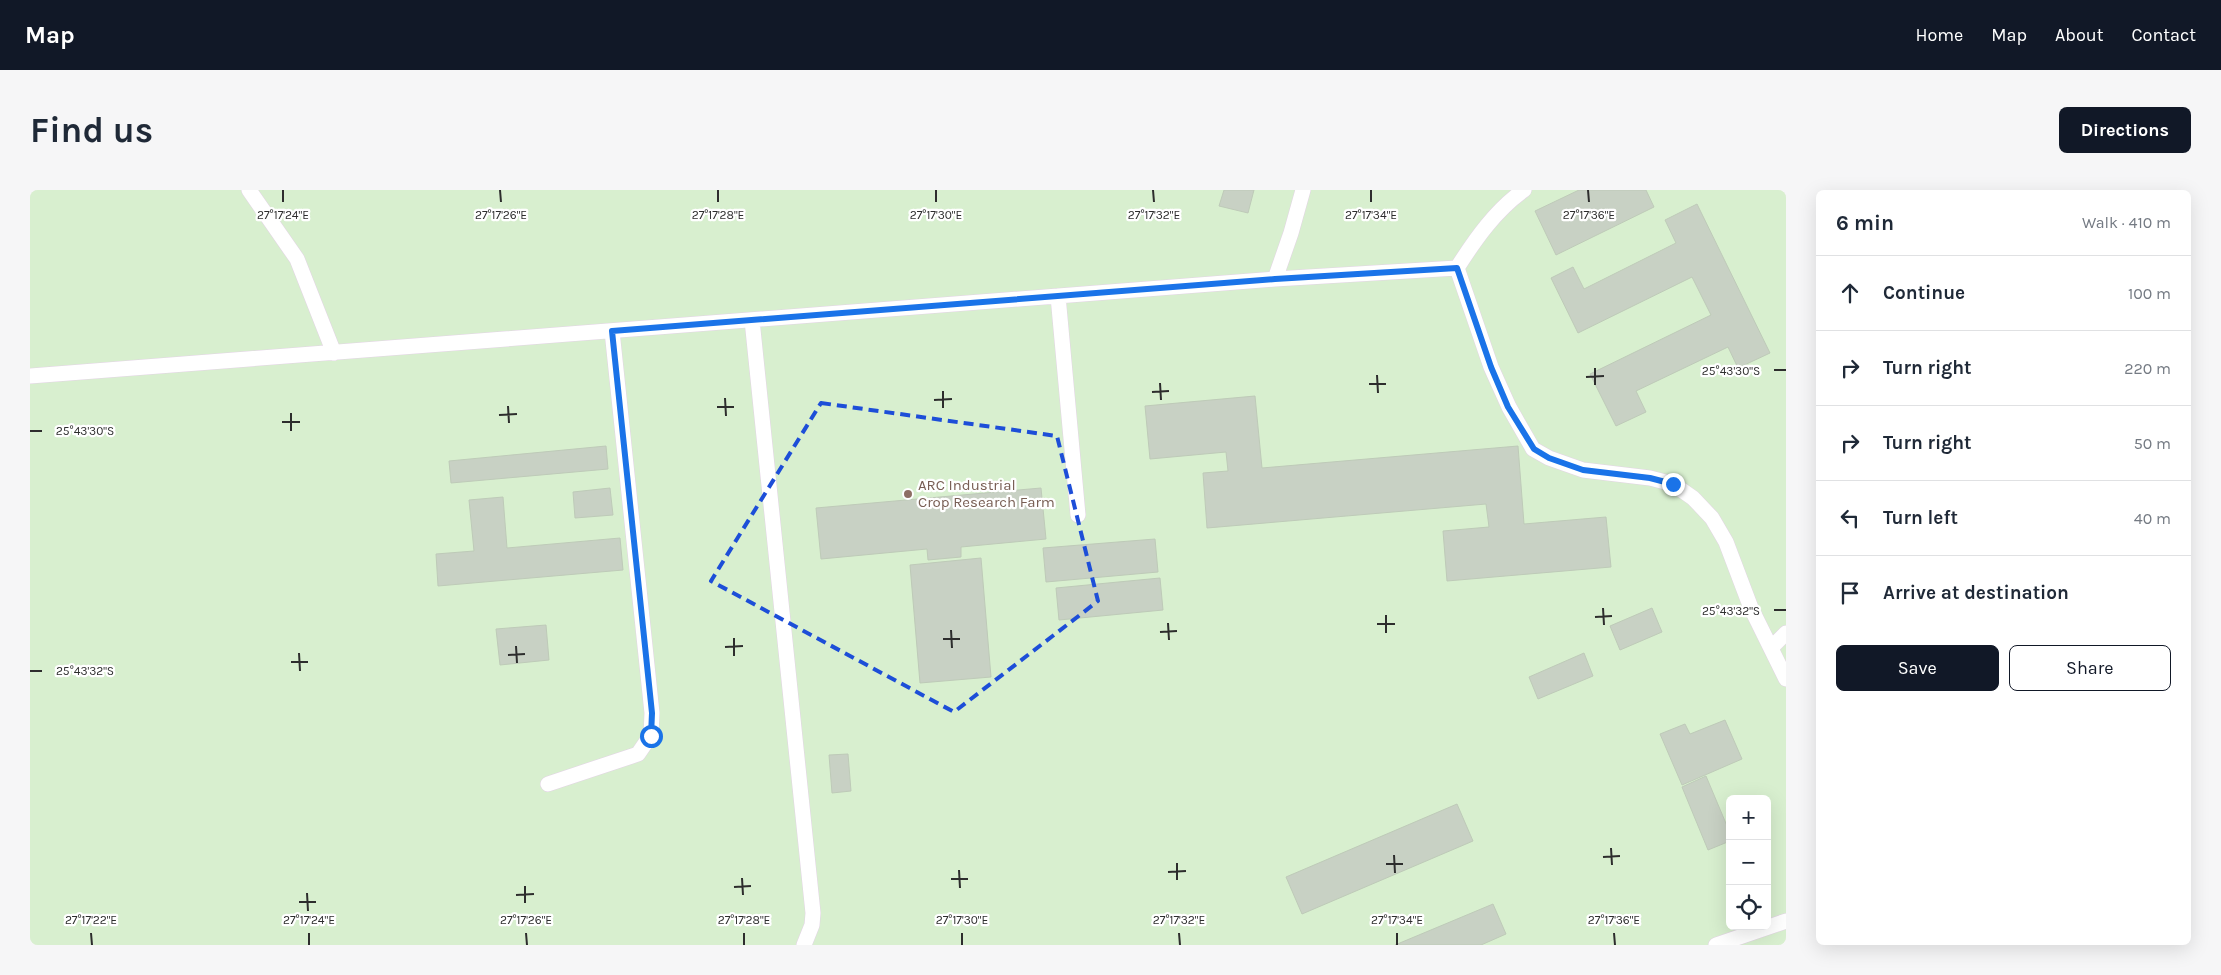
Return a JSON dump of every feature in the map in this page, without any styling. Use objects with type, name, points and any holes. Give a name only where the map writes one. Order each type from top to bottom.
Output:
[{"type":"lane","points":[[249,190],[297,259],[334,353]]},
{"type":"lane","points":[[1275,279],[1303,190]]},
{"type":"lane","points":[[1457,268],[1473,242],[1491,221],[1511,200],[1524,190]]},
{"type":"lane","points":[[30,376],[1275,279],[1457,268]]},
{"type":"lane","points":[[1457,268],[1491,367],[1508,407],[1534,449],[1549,458],[1583,470],[1650,478],[1673,484],[1693,498],[1712,518],[1726,542],[1751,608],[1786,679]]},
{"type":"lane","points":[[1058,296],[1078,515]]},
{"type":"lane","points":[[752,320],[812,913],[812,925],[804,945]]},
{"type":"lane","points":[[548,784],[638,754],[651,736],[652,713],[612,331]]},
{"type":"lane","points":[[1771,648],[1786,633]]},
{"type":"lane","points":[[1716,945],[1786,921]]},
{"type":"highlighted area","points":[[821,403],[1057,436],[1098,601],[954,712],[711,581]]},
{"type":"shaded area","name":"ARC Industrial Crop Research Farm","points":[[30,190],[1786,190],[1786,945],[30,945]]},
{"type":"building","points":[[1224,190],[1254,190],[1248,213],[1219,206]]},
{"type":"building","points":[[1579,190],[1646,190],[1654,207],[1556,255],[1535,211]]},
{"type":"building","points":[[1697,204],[1770,353],[1738,368],[1728,347],[1636,391],[1646,412],[1616,426],[1590,374],[1711,315],[1692,277],[1578,333],[1551,278],[1573,267],[1584,289],[1676,243],[1665,220]]},
{"type":"building","points":[[1255,396],[1262,468],[1518,446],[1524,524],[1606,517],[1611,567],[1447,581],[1443,531],[1489,527],[1486,504],[1207,528],[1203,473],[1228,471],[1226,452],[1150,459],[1145,406]]},
{"type":"building","points":[[606,446],[608,469],[451,483],[449,461]]},
{"type":"building","points":[[610,488],[613,515],[575,518],[573,492]]},
{"type":"building","points":[[1041,488],[1046,539],[961,547],[961,557],[928,560],[927,549],[821,559],[816,508]]},
{"type":"building","points":[[503,497],[507,548],[620,538],[623,570],[438,586],[436,554],[474,551],[469,500]]},
{"type":"building","points":[[1155,539],[1158,572],[1046,582],[1043,548]]},
{"type":"building","points":[[981,558],[991,677],[920,683],[910,565]]},
{"type":"building","points":[[1160,578],[1163,610],[1059,620],[1056,588]]},
{"type":"building","points":[[1652,608],[1662,632],[1620,650],[1610,626]]},
{"type":"building","points":[[546,625],[549,660],[500,665],[496,629]]},
{"type":"building","points":[[1584,653],[1593,676],[1538,699],[1529,677]]},
{"type":"building","points":[[1725,720],[1742,759],[1682,785],[1660,734],[1685,724],[1690,734]]},
{"type":"building","points":[[848,754],[851,791],[832,793],[829,755]]},
{"type":"building","points":[[1706,776],[1726,824],[1726,843],[1708,850],[1682,787]]},
{"type":"building","points":[[1457,804],[1473,841],[1302,914],[1286,877]]},
{"type":"building","points":[[1493,904],[1506,934],[1481,945],[1395,945]]},
{"type":"place","name":"ARC Industrial Crop Research Farm","points":[[908,494]]},
{"type":"route","points":[[651,736],[652,713],[612,331],[1275,279],[1457,268],[1476,328],[1508,407],[1534,449],[1549,458],[1583,470],[1650,478],[1673,484]]}]
